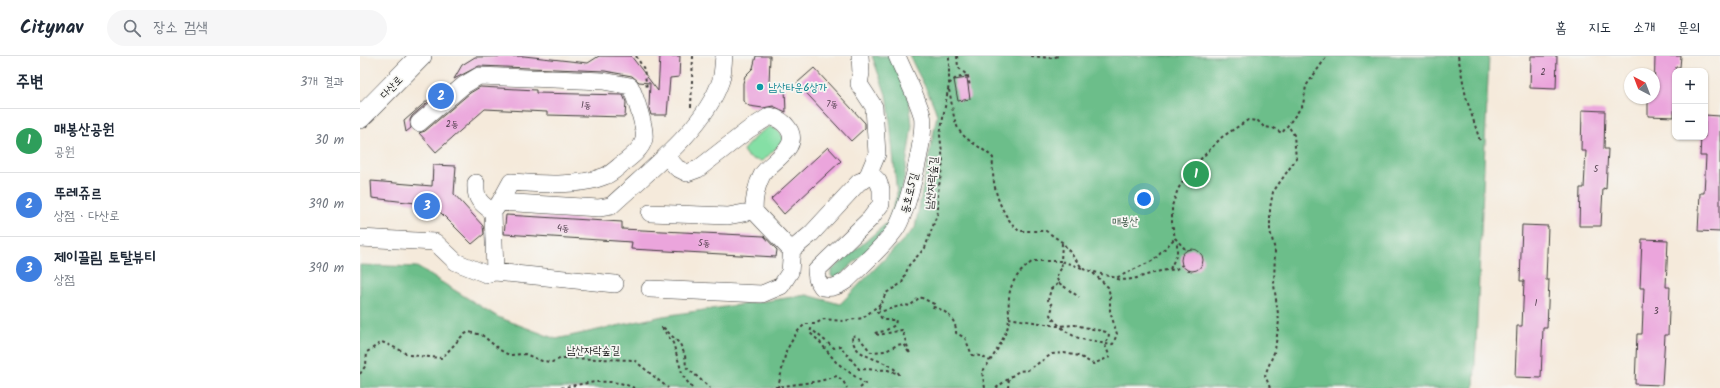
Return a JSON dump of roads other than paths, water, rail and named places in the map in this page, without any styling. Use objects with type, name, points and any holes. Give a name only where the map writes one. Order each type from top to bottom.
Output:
[{"type":"main road","name":"다산로","points":[[360,118],[421,56]]},
{"type":"main road","points":[[388,90],[435,56]]},
{"type":"street","points":[[476,183],[475,194],[480,203],[497,207],[599,208],[611,206],[666,156],[704,114],[721,80],[724,56]]},
{"type":"street","points":[[792,248],[811,234],[859,182],[867,178],[877,154],[874,107],[859,84],[861,73],[860,56]]},
{"type":"street","name":"동호로5길","points":[[867,178],[873,176],[878,181],[883,195],[881,204],[870,219],[816,271],[818,282],[822,287],[830,288],[838,286],[847,280],[895,231],[903,218],[916,166],[922,131],[922,116],[897,56]]},
{"type":"street","points":[[419,124],[464,85],[479,76],[603,81],[630,86],[636,98],[644,138],[641,145],[632,156],[606,176],[584,181],[538,184],[511,182],[497,207],[495,272]]},
{"type":"street","points":[[666,156],[677,168],[687,172],[698,169],[748,130],[770,116],[782,122],[789,128],[791,136],[788,148],[763,173],[758,182],[754,199],[754,211],[788,247],[792,248]]},
{"type":"street","points":[[650,213],[728,216],[754,211]]},
{"type":"street","points":[[360,238],[435,242],[456,262],[486,274],[495,272],[615,284]]},
{"type":"street","points":[[650,289],[762,294],[781,286],[790,272],[792,248]]},
{"type":"place","name":"남산타운6상가","points":[[760,87]]},
{"type":"place","name":"뚜레쥬르","points":[[441,96]]},
{"type":"place","name":"매봉산공원","points":[[1196,174]]},
{"type":"place","name":"제이끌림 토탈뷰티","points":[[427,206]]},
{"type":"park label","name":"매봉산","points":[[1125,221]]}]
